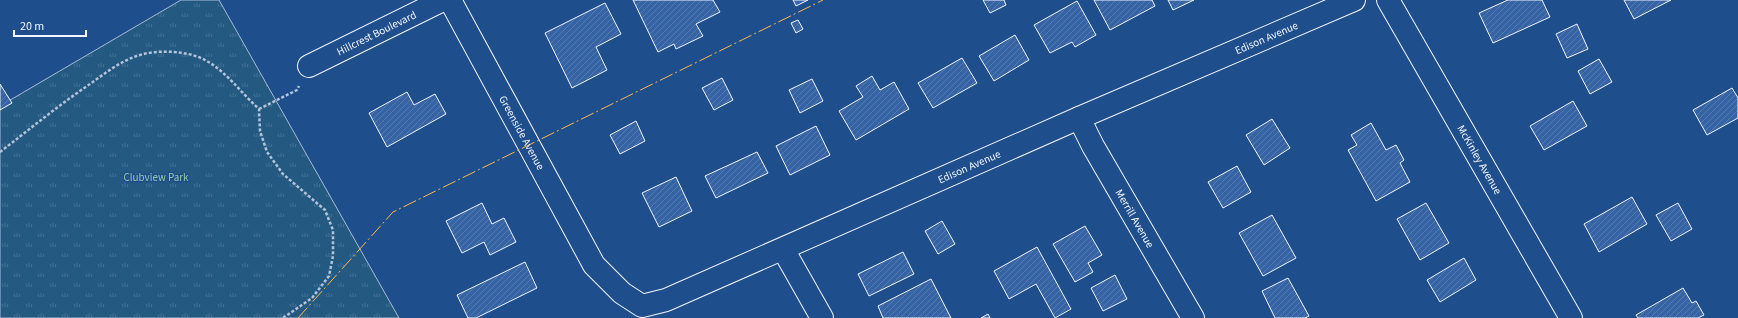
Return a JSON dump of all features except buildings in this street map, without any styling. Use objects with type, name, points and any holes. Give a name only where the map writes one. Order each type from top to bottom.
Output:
[{"type":"street","name":"Hillcrest Boulevard","points":[[310,66],[443,0]]},
{"type":"street","name":"Greenside Avenue","points":[[450,0],[594,265]]},
{"type":"street","name":"Edison Avenue","points":[[594,265],[622,293],[642,306],[666,300],[1079,118],[1354,0]]},
{"type":"street","name":"McKinley Avenue","points":[[1388,0],[1571,318]]},
{"type":"street","name":"Merrill Avenue","points":[[1079,118],[1093,146],[1193,318]]},
{"type":"street","points":[[783,249],[822,318]]},
{"type":"path","points":[[0,152],[112,68],[134,56],[158,52],[182,52],[205,60],[225,75],[259,109],[260,130],[267,152],[283,174],[325,210],[333,230],[333,256],[329,276],[312,298],[284,318]]},
{"type":"path","points":[[259,109],[297,90],[310,66]]},
{"type":"green space","name":"Clubview Park","points":[[181,0],[219,0],[399,318],[0,318],[0,106]]},
{"type":"power","points":[[298,318],[393,212],[823,0]]}]
